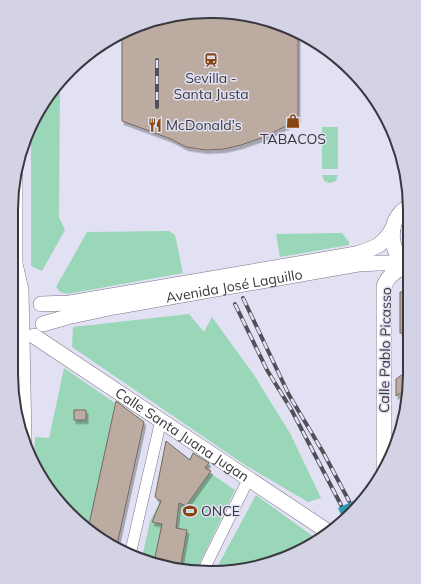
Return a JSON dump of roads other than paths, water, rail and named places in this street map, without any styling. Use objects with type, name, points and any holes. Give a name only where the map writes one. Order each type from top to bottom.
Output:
[{"type":"main road","points":[[358,261],[387,238],[396,219],[403,211]]},
{"type":"main road","points":[[393,228],[393,246],[396,254],[403,261]]},
{"type":"main road","points":[[358,261],[403,265]]},
{"type":"main road","points":[[358,261],[371,265],[378,270],[384,287]]},
{"type":"main road","name":"Avenida José Laguillo","points":[[115,301],[358,261]]},
{"type":"main road","name":"Calle Pablo Picasso","points":[[384,457],[384,287],[390,275],[403,267]]},
{"type":"main road","points":[[18,290],[34,295],[39,300],[44,314],[43,324],[40,330],[20,340]]},
{"type":"main road","points":[[41,304],[115,301]]},
{"type":"main road","points":[[43,324],[115,301]]},
{"type":"main road","points":[[18,323],[23,415]]},
{"type":"main road","points":[[18,351],[20,340]]},
{"type":"main road","name":"Calle Santa Juana Jugan","points":[[20,340],[161,420],[324,529]]},
{"type":"street","points":[[130,548],[161,420]]},
{"type":"street","points":[[205,566],[249,478]]},
{"type":"water","points":[[355,500],[341,515],[338,508]]},
{"type":"railway","points":[[157,60],[157,107]]},
{"type":"railway","points":[[243,298],[289,395],[323,452],[349,501]]},
{"type":"railway","points":[[235,304],[267,370],[291,409],[341,505]]},
{"type":"place","name":"Sevilla - Santa Justa","points":[[211,60]]},
{"type":"place","name":"TABACOS","points":[[293,121]]},
{"type":"place","name":"McDonald's","points":[[155,125]]},
{"type":"place","name":"ONCE","points":[[190,511]]}]
